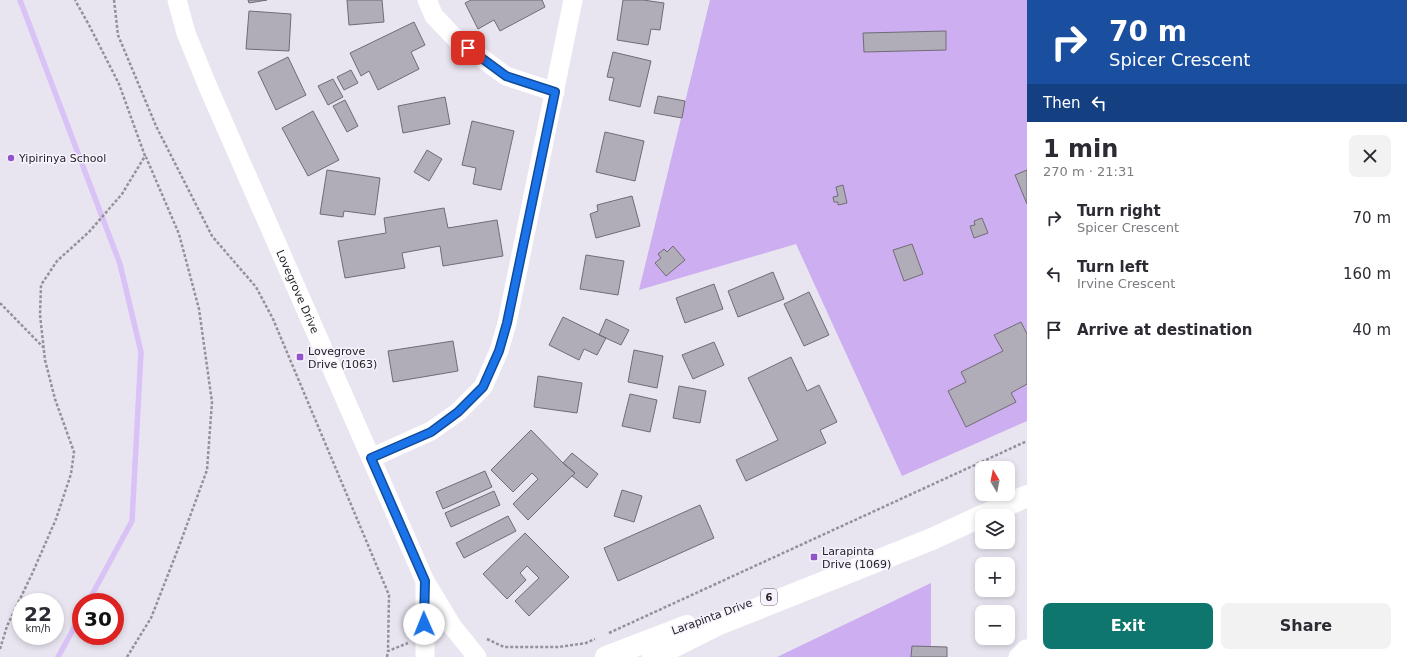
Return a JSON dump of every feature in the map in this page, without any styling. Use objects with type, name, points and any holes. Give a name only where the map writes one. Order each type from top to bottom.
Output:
[{"type":"main road","name":"Larapinta Drive","points":[[998,509],[1027,496]]},
{"type":"main road","name":"Larapinta Drive","points":[[653,657],[719,624],[932,539],[975,519]]},
{"type":"main road","name":"Larapinta Drive","points":[[603,647],[701,621],[932,539]]},
{"type":"street","name":"Lovegrove Drive","points":[[177,0],[186,32],[208,88],[425,581],[452,626],[477,657]]},
{"type":"street","points":[[427,0],[434,16],[456,39],[506,76],[555,92]]},
{"type":"street","points":[[371,458],[431,432],[458,412],[483,387],[499,351],[507,323],[573,0]]},
{"type":"street","name":"Lovegrove Drive","points":[[425,581],[425,657]]},
{"type":"path","points":[[75,0],[90,25],[119,84],[145,156],[179,234],[199,308],[212,402],[207,470],[151,618],[127,657]]},
{"type":"path","points":[[114,0],[118,35],[156,126],[212,236],[256,287],[273,319],[388,595],[387,657]]},
{"type":"path","points":[[0,649],[7,626],[56,519],[72,474],[74,452],[55,399],[45,360],[40,316],[41,285],[57,261],[89,232],[122,194],[145,156]]},
{"type":"path","points":[[0,303],[44,348]]},
{"type":"path","points":[[608,633],[1027,441]]},
{"type":"path","points":[[388,651],[408,643]]},
{"type":"path","points":[[504,647],[559,647],[586,643],[603,647]]},
{"type":"shaded area","points":[[710,0],[1027,0],[1027,421],[902,476],[796,244],[639,290]]},
{"type":"shaded area","points":[[931,583],[931,657],[777,657]]},
{"type":"building","points":[[248,0],[267,0],[249,3]]},
{"type":"building","points":[[347,0],[382,0],[384,22],[349,25]]},
{"type":"building","points":[[471,0],[542,0],[545,7],[500,31],[494,20],[478,29],[465,3]]},
{"type":"building","points":[[623,0],[643,0],[664,3],[660,30],[651,29],[648,45],[617,40]]},
{"type":"building","points":[[249,11],[291,14],[289,51],[246,49]]},
{"type":"building","points":[[414,22],[425,45],[411,52],[419,69],[378,90],[369,71],[361,76],[350,53]]},
{"type":"building","points":[[946,31],[946,50],[864,52],[863,33]]},
{"type":"building","points":[[613,52],[651,61],[640,107],[609,100],[614,78],[607,77]]},
{"type":"building","points":[[288,57],[306,95],[276,110],[258,72]]},
{"type":"building","points":[[351,70],[358,83],[344,90],[337,77]]},
{"type":"building","points":[[333,79],[343,97],[328,105],[318,86]]},
{"type":"building","points":[[658,96],[685,101],[682,118],[654,113]]},
{"type":"building","points":[[445,97],[450,124],[403,133],[398,106]]},
{"type":"building","points":[[345,100],[358,126],[347,132],[333,106]]},
{"type":"building","points":[[313,111],[339,160],[308,176],[282,128]]},
{"type":"building","points":[[472,121],[514,131],[501,190],[473,184],[476,168],[462,165]]},
{"type":"building","points":[[605,132],[644,141],[635,181],[596,172]]},
{"type":"building","points":[[427,150],[442,159],[429,181],[414,172]]},
{"type":"building","points":[[327,170],[380,178],[375,215],[344,211],[343,217],[320,214]]},
{"type":"building","points":[[1027,170],[1027,204],[1015,175]]},
{"type":"building","points":[[843,185],[847,203],[838,205],[838,202],[834,202],[833,197],[838,196],[836,187]]},
{"type":"building","points":[[632,196],[640,226],[596,238],[590,214],[598,211],[597,205]]},
{"type":"building","points":[[444,208],[448,228],[497,220],[503,256],[443,266],[440,246],[402,253],[405,268],[345,278],[338,241],[386,233],[384,218]]},
{"type":"building","points":[[982,218],[988,233],[974,238],[970,226],[975,225],[974,221]]},
{"type":"building","points":[[912,244],[923,274],[904,281],[893,250]]},
{"type":"building","points":[[673,246],[685,260],[666,276],[655,263],[661,258],[658,254],[664,249],[667,252]]},
{"type":"building","points":[[586,255],[624,261],[618,295],[580,289]]},
{"type":"building","points":[[773,272],[784,299],[738,317],[728,291]]},
{"type":"building","points":[[714,284],[723,309],[685,323],[676,298]]},
{"type":"building","points":[[809,292],[829,335],[804,346],[784,304]]},
{"type":"building","points":[[563,317],[606,338],[597,355],[584,349],[579,360],[549,345]]},
{"type":"building","points":[[606,319],[629,330],[621,345],[599,335]]},
{"type":"building","points":[[1021,322],[1027,334],[1027,384],[1011,393],[1016,402],[966,427],[948,391],[966,382],[961,372],[1003,351],[994,335]]},
{"type":"building","points":[[453,341],[458,371],[393,382],[388,351]]},
{"type":"building","points":[[714,342],[724,365],[693,379],[682,355]]},
{"type":"building","points":[[634,350],[663,356],[657,388],[628,382]]},
{"type":"building","points":[[791,357],[807,391],[819,385],[837,422],[820,430],[826,443],[746,481],[736,460],[778,440],[748,378]]},
{"type":"building","points":[[538,376],[582,383],[577,413],[534,407]]},
{"type":"building","points":[[679,386],[706,391],[700,423],[673,418]]},
{"type":"building","points":[[630,394],[657,400],[650,432],[622,426]]},
{"type":"building","points":[[531,430],[563,463],[575,473],[528,520],[513,504],[538,479],[532,473],[513,492],[491,470]]},
{"type":"building","points":[[572,453],[598,474],[587,488],[572,476],[575,473],[563,463]]},
{"type":"building","points":[[485,471],[492,487],[443,509],[436,492]]},
{"type":"building","points":[[622,490],[642,496],[634,522],[614,516]]},
{"type":"building","points":[[494,491],[500,505],[451,527],[445,513]]},
{"type":"building","points":[[700,505],[714,538],[618,581],[604,548]]},
{"type":"building","points":[[508,516],[516,531],[464,558],[456,543]]},
{"type":"building","points":[[525,533],[569,577],[529,616],[515,601],[539,578],[527,566],[520,573],[526,580],[507,599],[483,574]]},
{"type":"building","points":[[912,646],[947,647],[947,657],[911,657]]},
{"type":"waterway","points":[[20,0],[120,264],[141,352],[132,521],[93,593]]},
{"type":"waterway","points":[[58,657],[72,631]]},
{"type":"place","name":"Yipirinya School","points":[[11,158]]},
{"type":"place","name":"Lovegrove Drive (1063)","points":[[300,357]]},
{"type":"place","name":"Larapinta Drive (1069)","points":[[814,557]]},
{"type":"route","points":[[424,624],[425,581],[371,458],[431,432],[458,412],[483,387],[499,351],[507,323],[555,92],[506,76],[468,48]]}]
